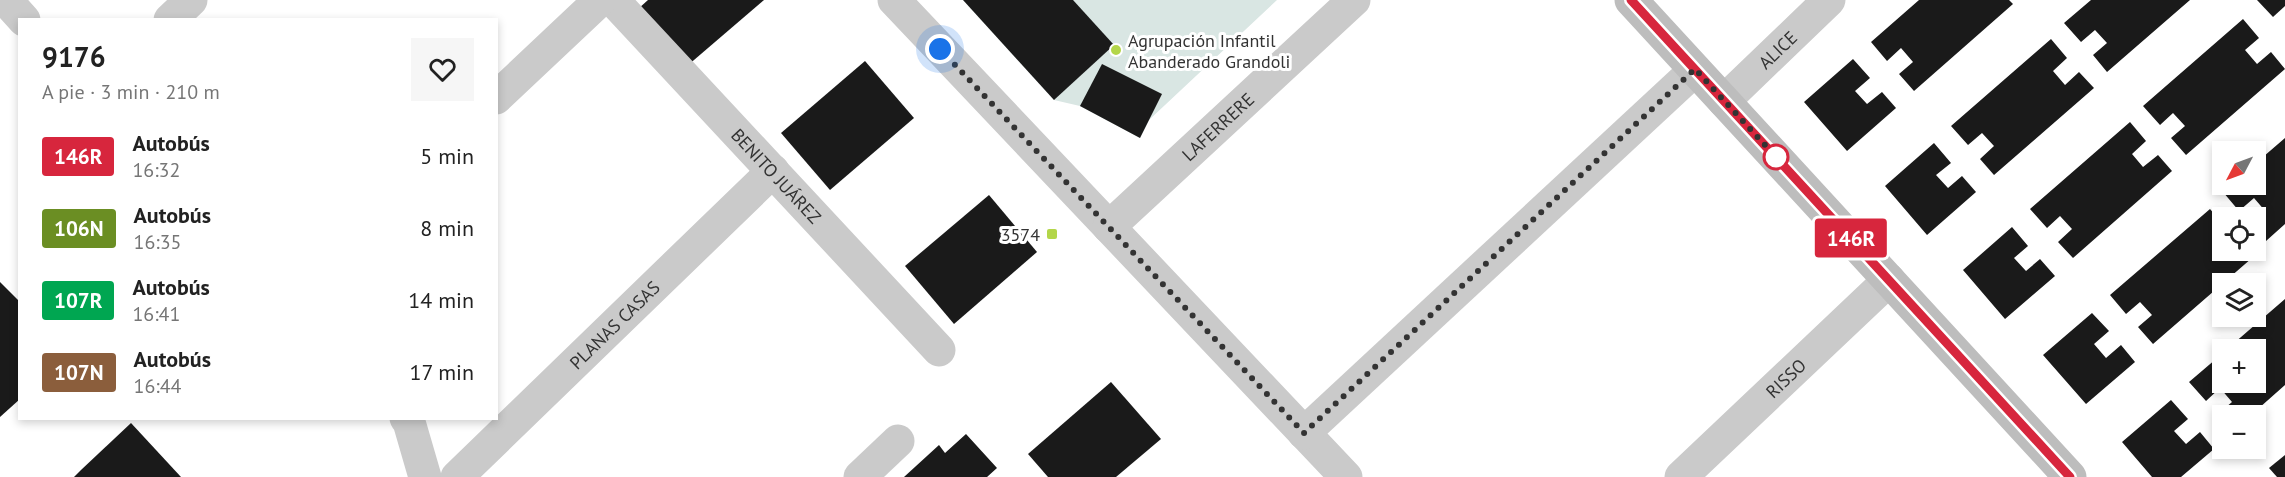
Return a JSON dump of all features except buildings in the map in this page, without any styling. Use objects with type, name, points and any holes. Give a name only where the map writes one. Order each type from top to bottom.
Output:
[{"type":"street","points":[[6,0],[22,18]]},
{"type":"street","points":[[172,18],[191,0]]},
{"type":"street","points":[[498,96],[600,0]]},
{"type":"street","name":"BENITO JUÁREZ","points":[[613,0],[939,351]]},
{"type":"street","points":[[894,0],[1346,477]]},
{"type":"street","name":"LAFERRERE","points":[[1109,228],[1354,0]]},
{"type":"street","points":[[1631,0],[2070,477]]},
{"type":"street","name":"ALICE","points":[[1724,101],[1829,0]]},
{"type":"street","points":[[1304,433],[1695,69]]},
{"type":"street","name":"PLANAS CASAS","points":[[457,477],[773,171]]},
{"type":"street","name":"RISSO","points":[[1681,477],[1889,279]]},
{"type":"street","points":[[408,420],[425,477]]},
{"type":"street","points":[[860,477],[898,441]]},
{"type":"shaded area","name":"Agrupación Infantil Abanderado Grandoli","points":[[963,0],[1277,0],[1149,120],[1140,138],[1080,106],[1054,100]]},
{"type":"bus line","name":"146R","points":[[1631,0],[2070,477]]},
{"type":"place","name":"Agrupación Infantil Abanderado Grandoli","points":[[1116,50]]},
{"type":"place","name":"3574","points":[[1052,234]]},
{"type":"route","points":[[940,49],[1304,433],[1695,69],[1776,157]]}]
